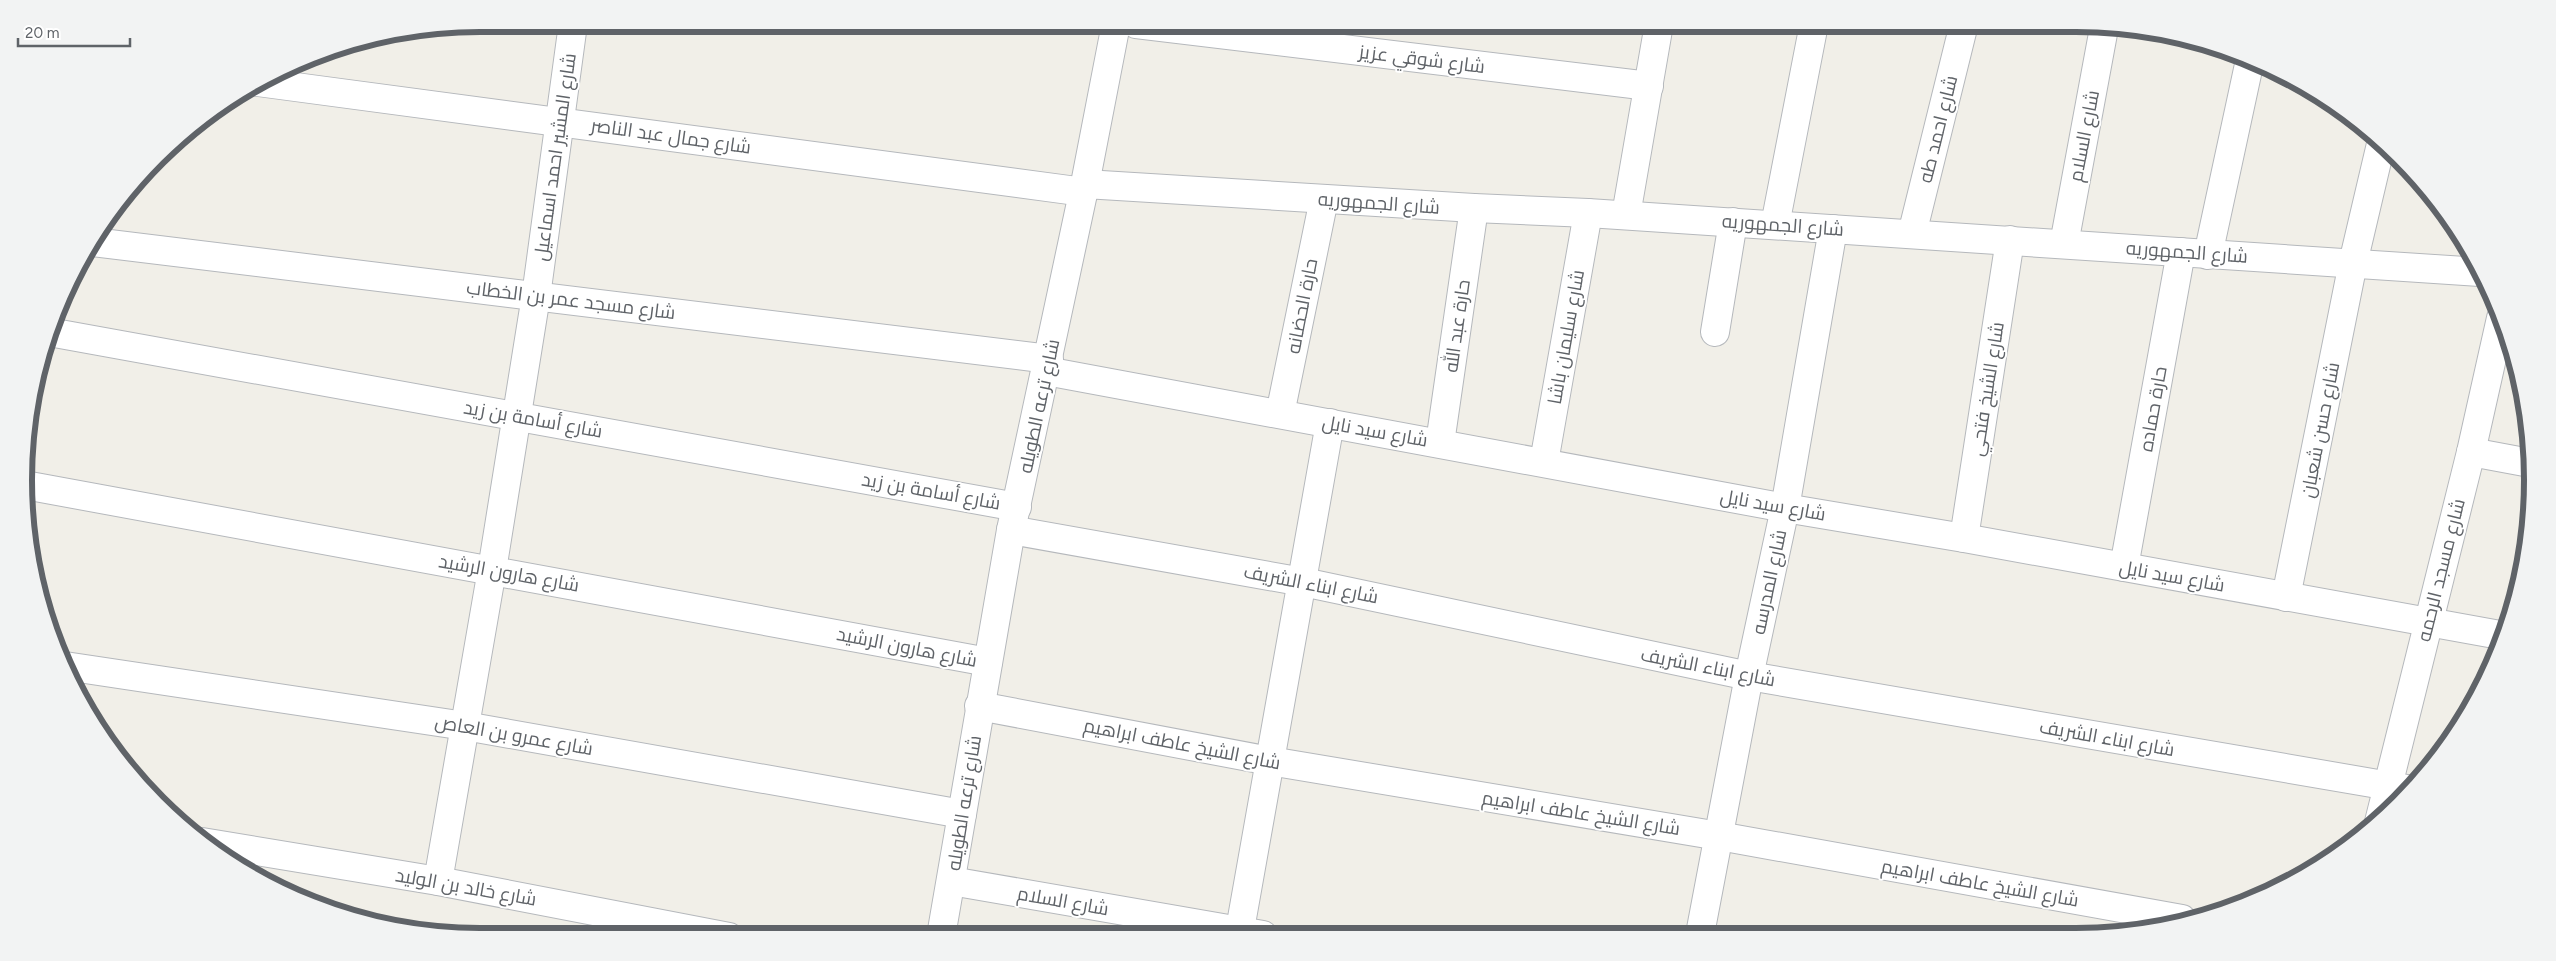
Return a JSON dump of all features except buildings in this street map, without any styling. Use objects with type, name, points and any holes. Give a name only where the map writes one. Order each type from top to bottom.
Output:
[{"type":"street","name":"شارع المشير احمد اسماعيل","points":[[438,881],[492,570],[536,296],[572,32]]},
{"type":"street","name":"شارع ترعه الطويله","points":[[942,928],[979,706],[1014,518],[1085,188],[1114,32]]},
{"type":"street","name":"شارع شوقي عزيز","points":[[1202,32],[1648,86]]},
{"type":"street","points":[[1626,215],[1658,32]]},
{"type":"street","points":[[1775,225],[1812,32]]},
{"type":"street","name":"شارع احمد طه","points":[[1912,234],[1962,32]]},
{"type":"street","name":"شارع السلام","points":[[2064,244],[2103,33]]},
{"type":"street","points":[[2208,255],[2248,68]]},
{"type":"street","name":"شارع جمال عبد الناصر","points":[[273,84],[1085,188]]},
{"type":"street","name":"شارع حسن شعبان","points":[[2286,597],[2353,263],[2379,152]]},
{"type":"street","name":"شارع الجمهوريه","points":[[1085,188],[1626,215],[2471,271]]},
{"type":"street","name":"حارة الحضانه","points":[[1280,414],[1324,199]]},
{"type":"street","name":"حارة عبد الله","points":[[1440,443],[1474,208]]},
{"type":"street","name":"شارع سليمان باشا","points":[[1544,462],[1588,213]]},
{"type":"street","points":[[1716,332],[1733,222]]},
{"type":"street","name":"شارع المدرسه","points":[[1701,928],[1749,676],[1785,508],[1833,228]]},
{"type":"street","name":"شارع الشيخ فتحي","points":[[1964,538],[2010,240]]},
{"type":"street","name":"شارع مسجد عمر بن الخطاب","points":[[101,243],[536,296],[1048,365]]},
{"type":"street","name":"حارة حماده","points":[[2124,567],[2181,252]]},
{"type":"street","name":"شارع مسجد الرحمه","points":[[2397,788],[2428,622],[2471,452],[2498,331]]},
{"type":"street","name":"شارع أسامة بن زيد","points":[[57,334],[517,416],[1014,518]]},
{"type":"street","name":"شارع سيد نايل","points":[[1048,365],[1280,414],[1785,508],[1964,538],[2496,635]]},
{"type":"street","points":[[1248,928],[1270,761],[1330,423]]},
{"type":"street","points":[[2471,452],[2523,462]]},
{"type":"street","name":"شارع هارون الرشيد","points":[[32,486],[988,662]]},
{"type":"street","name":"شارع ابناء الشريف","points":[[1014,518],[1303,582],[1749,676],[2397,788]]},
{"type":"street","name":"شارع عمرو بن العاص","points":[[74,667],[465,726],[962,814]]},
{"type":"street","name":"شارع الشيخ عاطف ابراهيم","points":[[979,706],[1270,761],[1719,836],[2173,917]]},
{"type":"street","name":"شارع خالد بن الوليد","points":[[221,845],[438,881],[682,928]]},
{"type":"street","name":"شارع السلام","points":[[951,881],[1213,928]]}]
